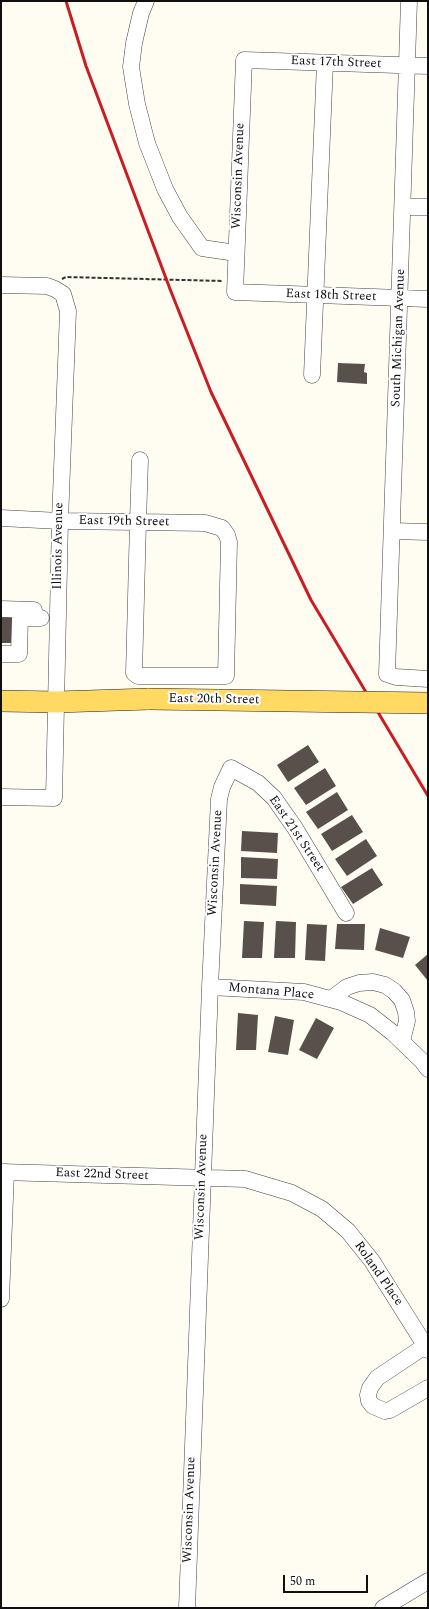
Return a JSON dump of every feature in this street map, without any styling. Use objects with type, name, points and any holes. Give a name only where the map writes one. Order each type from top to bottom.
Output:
[{"type":"main road","name":"East 20th Street","points":[[1,701],[57,702],[149,699],[428,703]]},
{"type":"street","points":[[146,1],[141,13],[130,66],[137,104],[147,143],[165,188],[180,217],[202,248],[236,253]]},
{"type":"street","name":"South Michigan Avenue","points":[[409,1],[387,674],[396,677],[428,679]]},
{"type":"street","name":"Wisconsin Avenue","points":[[235,288],[244,60]]},
{"type":"street","name":"East 17th Street","points":[[244,60],[428,66]]},
{"type":"street","points":[[312,375],[325,63]]},
{"type":"street","points":[[403,207],[428,207]]},
{"type":"street","points":[[1,285],[47,286]]},
{"type":"street","name":"Illinois Avenue","points":[[1,797],[54,798],[60,521],[68,311],[63,294],[47,286]]},
{"type":"street","name":"East 18th Street","points":[[235,288],[315,295],[428,299]]},
{"type":"street","points":[[138,522],[140,460]]},
{"type":"street","name":"East 19th Street","points":[[1,518],[60,521],[138,522],[205,523],[222,528],[227,535],[229,542],[226,676],[138,676],[134,673],[138,522]]},
{"type":"street","points":[[392,531],[428,532]]},
{"type":"street","points":[[1,609],[20,614],[41,614]]},
{"type":"street","points":[[1,654],[19,654],[20,614]]},
{"type":"street","name":"Wisconsin Avenue","points":[[187,1608],[210,987],[219,799],[222,787],[232,768]]},
{"type":"street","name":"East 21st Street","points":[[232,768],[258,783],[274,798],[295,828],[346,913]]},
{"type":"street","points":[[331,999],[347,987],[360,983],[373,982],[385,985],[394,991],[402,1000],[406,1012],[407,1021],[402,1042]]},
{"type":"street","name":"Montana Place","points":[[210,987],[304,992],[342,1002],[370,1015],[402,1042],[428,1069]]},
{"type":"street","points":[[1,1299],[3,1172]]},
{"type":"street","name":"East 22nd Street","points":[[3,1172],[203,1178]]},
{"type":"street","name":"Roland Place","points":[[203,1178],[245,1179],[273,1186],[292,1193],[322,1210],[348,1231],[372,1261],[427,1348]]},
{"type":"street","points":[[427,1348],[378,1378],[370,1388],[368,1395],[369,1401],[373,1406],[385,1411],[390,1410],[428,1388]]},
{"type":"street","points":[[383,1608],[405,1602],[428,1581]]},
{"type":"path","points":[[47,286],[66,277],[226,281],[235,288]]},
{"type":"building","points":[[338,363],[365,364],[364,372],[367,373],[367,384],[337,382]]},
{"type":"building","points":[[1,613],[15,613],[14,643],[1,643]]},
{"type":"building","points":[[308,745],[319,762],[288,782],[277,765]]},
{"type":"building","points":[[325,768],[336,786],[306,805],[294,788]]},
{"type":"building","points":[[337,792],[348,810],[318,829],[306,812]]},
{"type":"building","points":[[352,815],[363,832],[332,851],[321,834]]},
{"type":"building","points":[[242,831],[278,833],[277,853],[241,851]]},
{"type":"building","points":[[366,839],[377,856],[347,876],[335,859]]},
{"type":"building","points":[[241,857],[278,859],[277,879],[241,878]]},
{"type":"building","points":[[372,868],[383,885],[353,904],[341,887]]},
{"type":"building","points":[[240,884],[277,886],[276,906],[240,904]]},
{"type":"building","points":[[244,921],[264,922],[262,958],[242,958]]},
{"type":"building","points":[[276,921],[296,922],[295,958],[274,958]]},
{"type":"building","points":[[307,924],[327,925],[325,961],[305,960]]},
{"type":"building","points":[[337,924],[365,924],[364,950],[335,949]]},
{"type":"building","points":[[380,928],[410,937],[403,958],[375,950]]},
{"type":"building","points":[[428,954],[428,981],[415,965]]},
{"type":"building","points":[[238,1013],[258,1015],[256,1050],[236,1050]]},
{"type":"building","points":[[275,1016],[294,1020],[288,1055],[268,1052]]},
{"type":"building","points":[[316,1018],[334,1028],[317,1059],[299,1050]]},
{"type":"railway","points":[[66,1],[86,66],[170,289],[211,392],[311,600],[428,796]]}]
